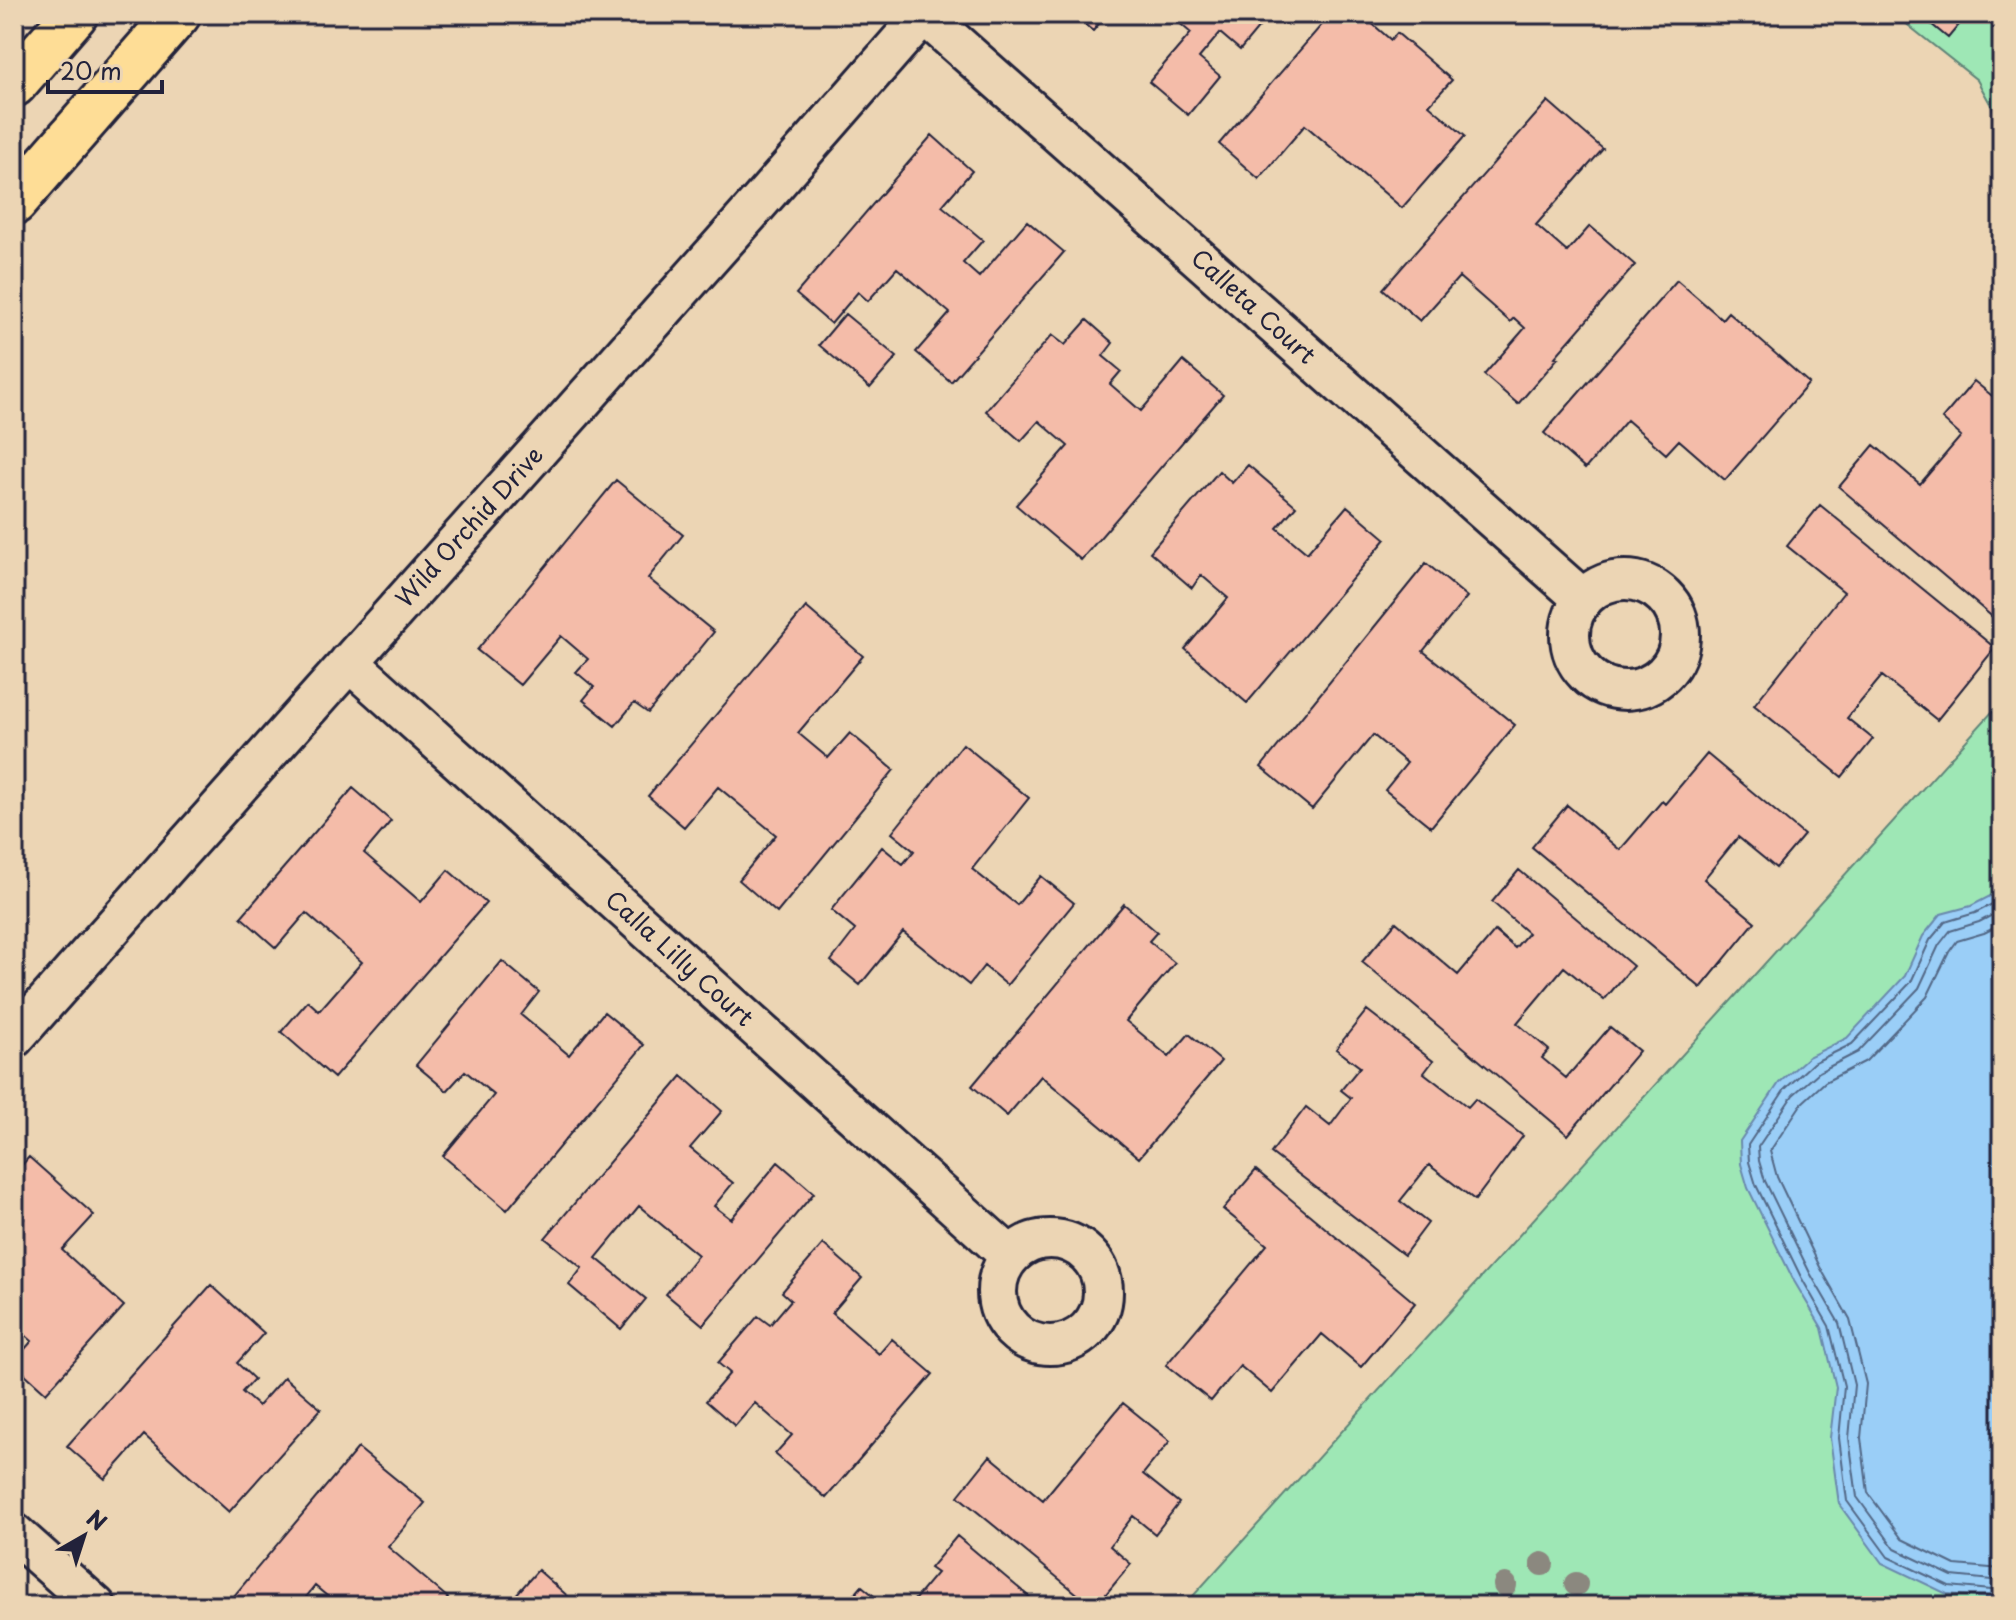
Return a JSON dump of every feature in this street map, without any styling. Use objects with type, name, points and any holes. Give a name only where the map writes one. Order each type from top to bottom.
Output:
[{"type":"highway","points":[[14,84],[75,14]]},
{"type":"highway","points":[[14,202],[178,14]]},
{"type":"street","name":"Calleta Court","points":[[924,14],[1583,599]]},
{"type":"street","name":"Wild Orchid Drive","points":[[14,1038],[924,14]]},
{"type":"street","name":"Calla Lilly Court","points":[[349,662],[1010,1256]]},
{"type":"street","points":[[14,1533],[96,1606]]},
{"type":"green space","points":[[1894,14],[2002,14],[2002,125],[1977,80]]},
{"type":"green space","points":[[2002,701],[2002,1606],[1184,1606]]},
{"type":"water","points":[[2002,888],[2002,1599],[1947,1594],[1882,1563],[1839,1504],[1830,1438],[1836,1387],[1822,1328],[1794,1281],[1748,1188],[1741,1164],[1740,1141],[1779,1083],[1808,1057],[1847,1038],[1905,976],[1923,936],[1941,914],[1971,906]]},
{"type":"building","points":[[1072,14],[1107,14],[1093,31]]},
{"type":"building","points":[[1169,14],[1270,14],[1240,50],[1220,33],[1199,58],[1220,76],[1188,115],[1149,82],[1191,33]]},
{"type":"building","points":[[1331,14],[1361,14],[1391,40],[1397,33],[1452,80],[1429,105],[1465,136],[1402,208],[1305,125],[1259,179],[1219,144]]},
{"type":"building","points":[[1919,14],[1968,14],[1948,38]]},
{"type":"building","points":[[1548,101],[1603,149],[1536,225],[1567,252],[1590,226],[1635,265],[1518,404],[1484,375],[1525,328],[1514,318],[1510,322],[1459,277],[1420,321],[1383,289]]},
{"type":"building","points":[[932,135],[972,171],[942,206],[983,240],[963,263],[979,277],[1027,221],[1064,252],[951,382],[916,352],[950,313],[897,268],[868,301],[858,292],[831,324],[796,294]]},
{"type":"building","points":[[1677,280],[1722,319],[1728,312],[1809,383],[1725,480],[1679,440],[1666,454],[1627,420],[1585,469],[1544,433]]},
{"type":"building","points":[[845,314],[897,357],[870,388],[819,345]]},
{"type":"building","points":[[1087,320],[1113,343],[1103,356],[1121,371],[1110,384],[1141,411],[1183,361],[1223,395],[1081,560],[1016,505],[1068,446],[1039,421],[1021,441],[986,411],[1052,335],[1065,345]]},
{"type":"building","points":[[1974,381],[2002,404],[2002,508],[1999,512],[2002,515],[2002,625],[1839,487],[1874,445],[1920,484],[1961,436],[1942,419]]},
{"type":"building","points":[[1248,465],[1296,506],[1277,528],[1307,553],[1347,506],[1386,539],[1247,703],[1185,649],[1228,598],[1201,575],[1192,588],[1150,552],[1219,471],[1232,483]]},
{"type":"building","points":[[616,480],[683,535],[648,578],[714,632],[648,713],[634,703],[615,726],[583,700],[594,687],[576,672],[588,659],[561,636],[520,685],[477,650]]},
{"type":"building","points":[[1820,505],[1995,648],[1937,720],[1882,676],[1847,718],[1873,739],[1842,777],[1754,705],[1844,592],[1787,546]]},
{"type":"building","points":[[1426,563],[1467,597],[1423,651],[1515,725],[1431,827],[1385,790],[1407,763],[1373,735],[1312,809],[1261,767]]},
{"type":"building","points":[[806,607],[863,656],[798,733],[828,758],[850,733],[894,770],[777,913],[739,880],[776,835],[718,787],[684,827],[648,796]]},
{"type":"building","points":[[963,744],[1029,798],[972,869],[1017,905],[1041,876],[1074,903],[1007,985],[984,966],[969,985],[903,932],[860,985],[831,961],[855,930],[831,910],[882,847],[903,864],[914,851],[892,833]]},
{"type":"building","points":[[1707,754],[1804,835],[1776,868],[1738,837],[1704,879],[1755,922],[1701,988],[1532,847],[1567,805],[1620,850],[1662,801],[1665,804]]},
{"type":"building","points":[[353,788],[391,821],[364,853],[421,902],[448,870],[486,903],[334,1078],[281,1032],[308,1001],[319,1011],[362,962],[306,913],[276,948],[241,917]]},
{"type":"building","points":[[1519,870],[1633,966],[1604,1000],[1564,967],[1517,1023],[1549,1050],[1542,1058],[1566,1078],[1610,1027],[1639,1051],[1568,1135],[1362,962],[1396,922],[1458,975],[1495,931],[1515,948],[1528,933],[1492,902]]},
{"type":"building","points":[[1124,904],[1157,932],[1149,941],[1175,963],[1126,1021],[1169,1057],[1189,1034],[1221,1061],[1139,1158],[1041,1076],[1007,1116],[972,1086]]},
{"type":"building","points":[[502,961],[539,992],[521,1015],[569,1055],[604,1012],[644,1045],[507,1210],[443,1156],[494,1095],[465,1071],[447,1091],[416,1065]]},
{"type":"building","points":[[1367,1010],[1433,1061],[1424,1073],[1468,1107],[1475,1099],[1523,1136],[1475,1200],[1429,1165],[1400,1201],[1428,1223],[1404,1255],[1271,1153],[1306,1107],[1330,1126],[1351,1098],[1341,1090],[1360,1067],[1336,1049]]},
{"type":"building","points":[[682,1076],[722,1111],[690,1148],[733,1183],[714,1206],[731,1219],[778,1162],[814,1193],[703,1325],[666,1294],[698,1255],[639,1206],[596,1258],[646,1299],[621,1329],[569,1285],[582,1268],[545,1238]]},
{"type":"building","points":[[29,1157],[94,1215],[62,1250],[124,1306],[46,1393],[14,1364],[32,1341],[14,1325],[14,1230],[24,1219],[14,1209],[14,1174]]},
{"type":"building","points":[[1256,1170],[1415,1303],[1361,1367],[1322,1334],[1272,1393],[1240,1366],[1211,1401],[1166,1365],[1267,1245],[1223,1209]]},
{"type":"building","points":[[823,1244],[862,1278],[832,1313],[879,1354],[892,1339],[933,1374],[826,1498],[775,1454],[792,1435],[755,1403],[735,1426],[706,1401],[730,1373],[718,1363],[758,1316],[770,1325],[791,1300],[782,1292]]},
{"type":"building","points":[[211,1285],[264,1333],[237,1363],[254,1379],[242,1392],[258,1406],[284,1377],[321,1409],[229,1512],[144,1435],[105,1479],[67,1446]]},
{"type":"building","points":[[1123,1403],[1170,1441],[1143,1474],[1179,1503],[1155,1534],[1133,1516],[1110,1546],[1131,1564],[1096,1606],[1092,1606],[958,1496],[990,1456],[1043,1500]]},
{"type":"building","points":[[358,1448],[425,1503],[388,1547],[448,1598],[441,1606],[339,1606],[315,1586],[299,1606],[244,1606],[233,1597]]},
{"type":"building","points":[[957,1536],[1040,1606],[909,1606],[937,1573],[930,1568]]},
{"type":"building","points":[[538,1570],[579,1606],[506,1606]]},
{"type":"building","points":[[862,1586],[886,1606],[845,1606]]}]
